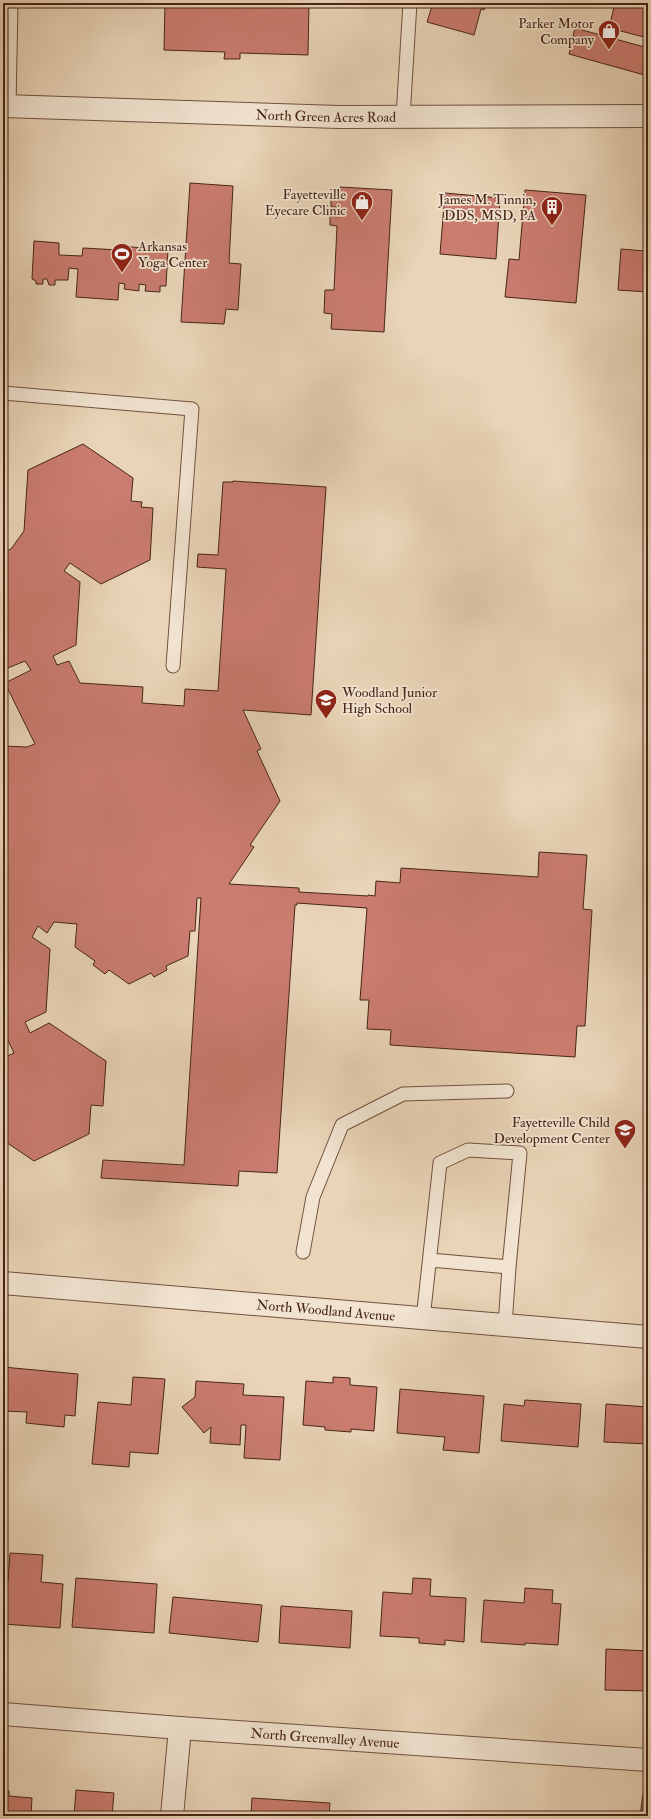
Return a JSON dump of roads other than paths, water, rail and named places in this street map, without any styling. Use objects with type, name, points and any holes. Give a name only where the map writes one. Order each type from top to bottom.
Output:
[{"type":"street","name":"North Green Acres Road","points":[[6,106],[331,116],[648,116]]},
{"type":"street","name":"North Woodland Avenue","points":[[3,1283],[648,1337]]},
{"type":"street","name":"North Greenvalley Avenue","points":[[3,1714],[180,1728],[648,1760]]},
{"type":"street","points":[[172,1816],[180,1728]]},
{"type":"lane","points":[[6,106],[11,3]]},
{"type":"lane","points":[[403,117],[410,3]]},
{"type":"lane","points":[[3,393],[192,409],[173,666]]},
{"type":"lane","points":[[303,1252],[313,1197],[342,1125],[403,1094],[507,1091]]},
{"type":"lane","points":[[423,1319],[440,1162],[468,1150],[520,1153],[505,1326]]},
{"type":"lane","points":[[430,1260],[509,1267]]},
{"type":"place","name":"Parker Motor Company","points":[[609,50]]},
{"type":"place","name":"Fayetteville Eyecare Clinic","points":[[362,222]]},
{"type":"place","name":"James M. Tinnin, DDS, MSD, PA","points":[[552,226]]},
{"type":"place","name":"Arkansas Yoga Center","points":[[122,274]]},
{"type":"place","name":"Woodland Junior High School","points":[[326,720]]},
{"type":"place","name":"Fayetteville Child Development Center","points":[[625,1150]]}]
